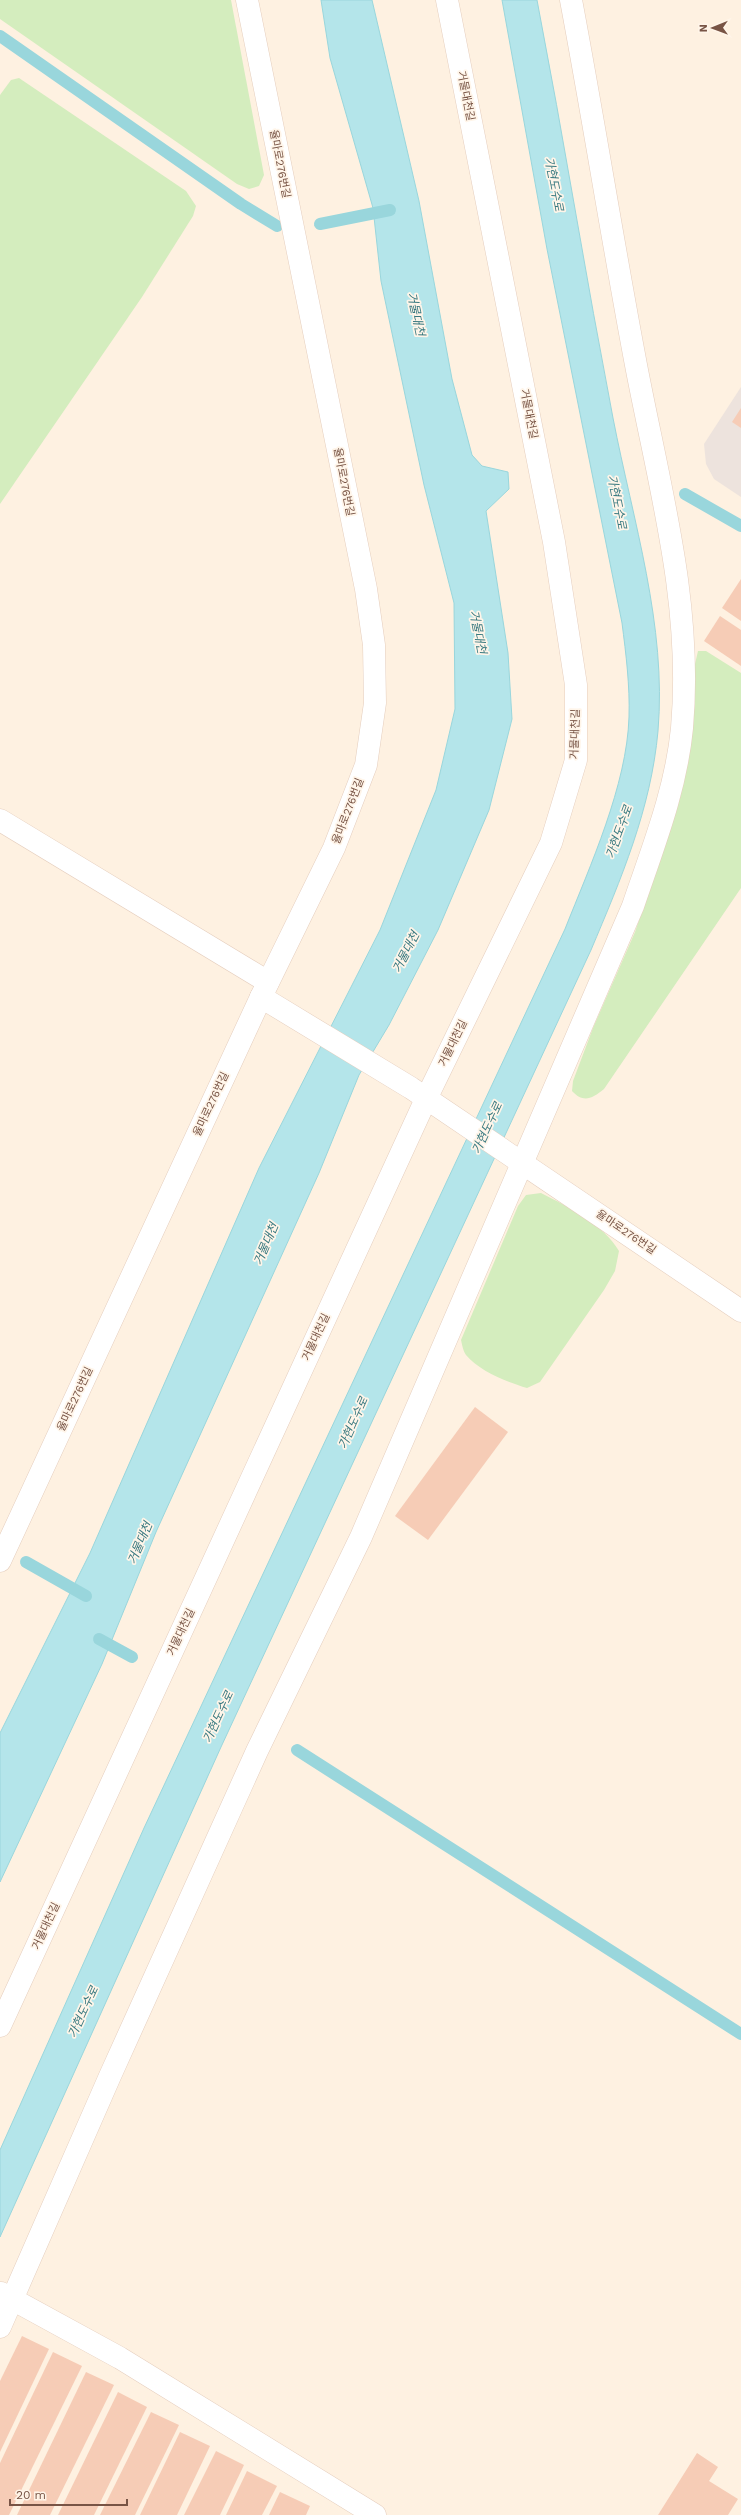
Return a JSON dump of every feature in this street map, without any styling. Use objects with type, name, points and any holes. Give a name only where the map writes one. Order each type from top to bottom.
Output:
[{"type":"street","name":"율마로276번길","points":[[0,1561],[268,994],[334,848],[363,772],[375,703],[374,645],[366,589],[247,0]]},
{"type":"street","name":"거물대천길","points":[[0,2026],[426,1099],[551,843],[576,760],[576,686],[554,542],[447,0]]},
{"type":"street","points":[[0,2327],[7,2295],[110,2076],[256,1750],[361,1537],[516,1158],[638,891],[669,801],[682,729],[685,650],[671,531],[636,367],[571,0]]},
{"type":"street","name":"율마로276번길","points":[[0,820],[268,994],[516,1158],[741,1311]]},
{"type":"street","points":[[7,2295],[225,2421],[375,2515]]},
{"type":"shaded area","points":[[741,387],[741,497],[714,479],[706,464],[704,444]]},
{"type":"green space","points":[[0,0],[231,0],[264,175],[259,186],[249,189],[237,184],[0,19]]},
{"type":"green space","points":[[19,78],[186,191],[196,206],[193,216],[142,297],[0,504],[0,95],[11,80]]},
{"type":"green space","points":[[698,651],[706,651],[741,673],[741,888],[604,1089],[592,1097],[580,1097],[572,1091],[573,1081],[593,1028],[635,932],[680,798],[690,750],[695,700],[695,664]]},
{"type":"green space","points":[[541,1193],[574,1210],[595,1224],[612,1241],[619,1251],[615,1271],[604,1290],[540,1382],[527,1388],[502,1379],[478,1366],[466,1355],[463,1350],[461,1340],[518,1206],[526,1195]]},
{"type":"water","name":"거물대천","points":[[321,0],[372,0],[419,201],[452,379],[472,455],[482,466],[508,472],[509,489],[486,511],[508,653],[512,719],[489,810],[438,930],[389,1025],[359,1075],[319,1173],[156,1532],[102,1664],[0,1882],[0,1733],[90,1553],[259,1168],[380,930],[436,790],[455,709],[454,603],[424,485],[381,281],[373,208],[330,58]]},
{"type":"water","name":"가현도수로","points":[[502,0],[537,0],[613,418],[646,574],[658,652],[659,692],[658,731],[649,788],[642,816],[624,870],[591,950],[221,1747],[0,2237],[0,2150],[144,1828],[565,929],[606,825],[622,770],[627,743],[629,694],[622,623],[547,249]]},
{"type":"building","points":[[741,408],[741,428],[732,422]]},
{"type":"building","points":[[741,579],[741,621],[722,608]]},
{"type":"building","points":[[720,616],[741,630],[741,666],[704,641]]},
{"type":"building","points":[[475,1407],[508,1432],[428,1540],[395,1516]]},
{"type":"building","points":[[22,2336],[49,2349],[0,2452],[0,2381]]},
{"type":"building","points":[[53,2352],[82,2366],[9,2515],[0,2515],[0,2463]]},
{"type":"building","points":[[86,2372],[114,2385],[50,2515],[17,2515]]},
{"type":"building","points":[[118,2392],[147,2407],[94,2515],[58,2515]]},
{"type":"building","points":[[151,2412],[179,2425],[135,2515],[100,2515]]},
{"type":"building","points":[[180,2432],[210,2446],[177,2515],[140,2515]]},
{"type":"building","points":[[216,2451],[244,2465],[220,2515],[184,2515]]},
{"type":"building","points":[[697,2453],[718,2467],[709,2481],[738,2499],[728,2515],[658,2515]]},
{"type":"building","points":[[247,2471],[277,2486],[262,2515],[226,2515]]},
{"type":"building","points":[[280,2492],[310,2506],[306,2515],[269,2515]]},
{"type":"waterway","points":[[0,36],[241,204],[277,226]]},
{"type":"waterway","points":[[320,224],[390,210]]},
{"type":"waterway","points":[[685,494],[741,526]]},
{"type":"waterway","points":[[26,1562],[86,1596]]},
{"type":"waterway","points":[[99,1639],[132,1657]]},
{"type":"waterway","points":[[297,1750],[741,2034]]}]
